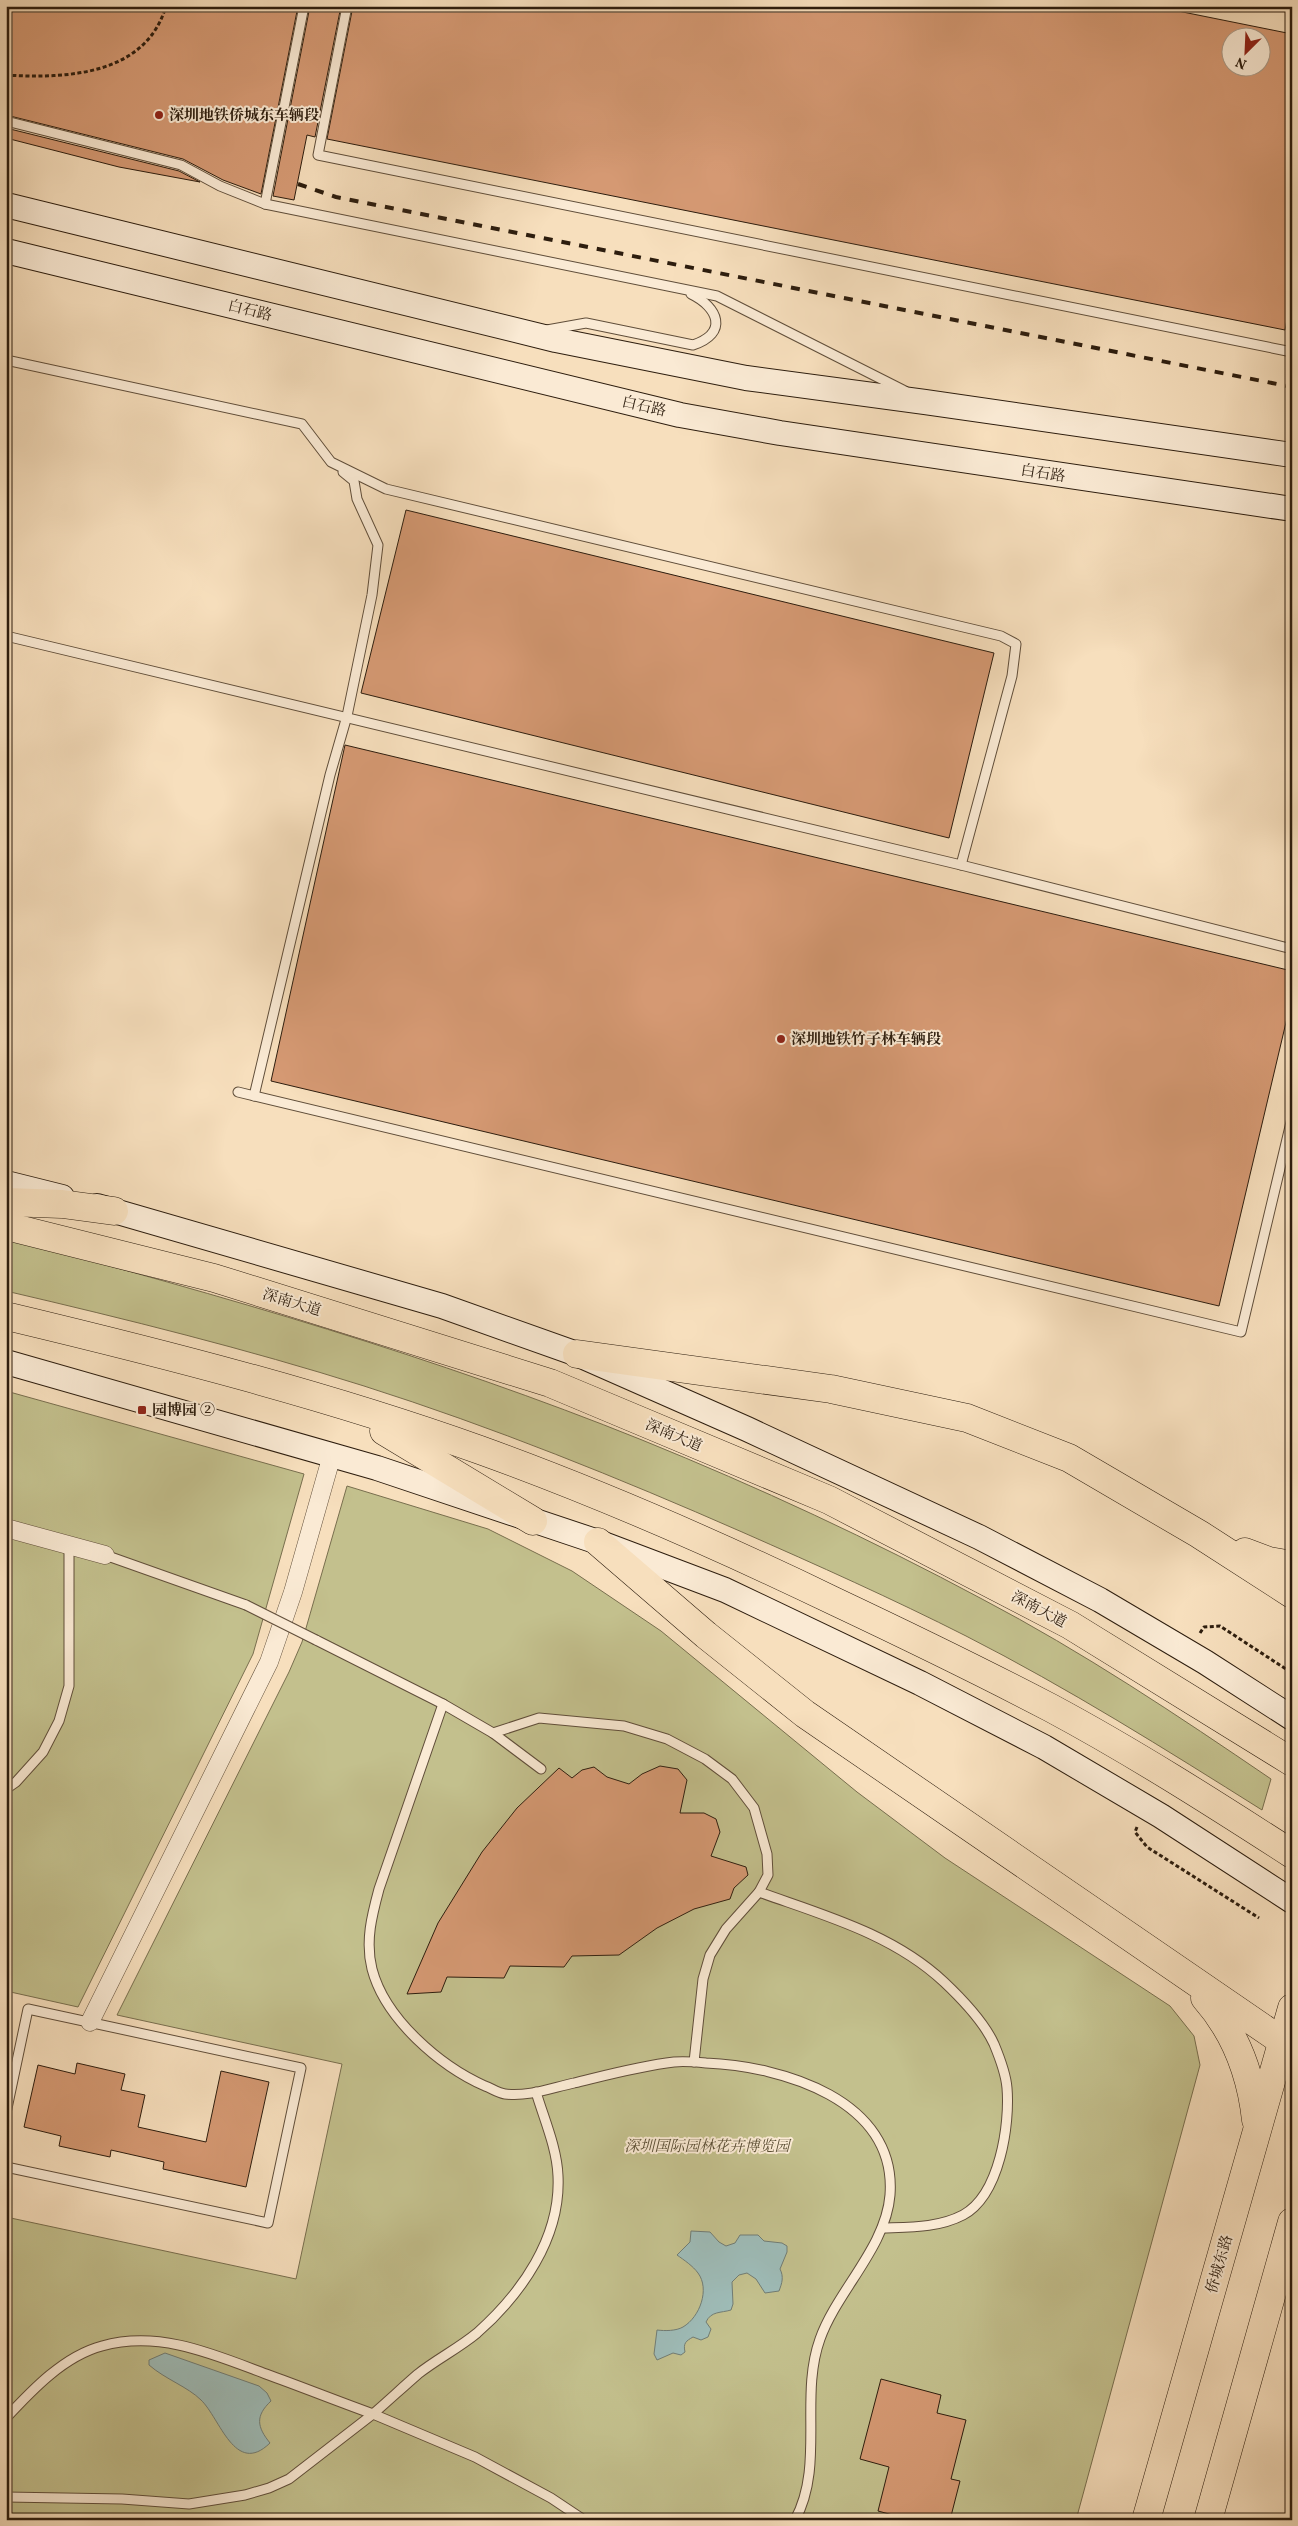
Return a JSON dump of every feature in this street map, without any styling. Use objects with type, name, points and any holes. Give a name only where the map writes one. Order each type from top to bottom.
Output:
[{"type":"main road","points":[[6,205],[529,334],[746,378],[1292,455]]},
{"type":"main road","name":"白石路","points":[[6,251],[680,415],[809,438],[1292,509]]},
{"type":"main road","points":[[6,1183],[114,1211],[442,1306],[577,1354],[774,1441],[979,1537],[1100,1600],[1205,1662],[1292,1718]]},
{"type":"main road","points":[[6,1202],[62,1204],[114,1211]]},
{"type":"main road","name":"深南大道","points":[[6,1226],[214,1278],[550,1383],[829,1500],[1070,1625],[1292,1762]]},
{"type":"main road","points":[[6,1316],[99,1338],[330,1402],[477,1449],[654,1517],[933,1648],[1053,1709],[1172,1778],[1292,1854]]},
{"type":"main road","points":[[6,1331],[99,1338]]},
{"type":"main road","points":[[577,1354],[831,1389],[967,1418],[1069,1458],[1199,1534],[1292,1594]]},
{"type":"main road","points":[[6,1362],[377,1468],[598,1542],[725,1590],[911,1679],[1044,1748],[1150,1818],[1292,1901]]},
{"type":"main road","points":[[330,1402],[395,1437],[534,1520]]},
{"type":"main road","points":[[1199,1534],[1269,1561],[1292,1565]]},
{"type":"main road","points":[[598,1542],[706,1635],[805,1714],[1287,2045]]},
{"type":"main road","points":[[1188,1978],[1215,2009],[1233,2035],[1254,2093],[1257,2129]]},
{"type":"main road","name":"侨城东路","points":[[1146,2520],[1257,2129],[1287,2045],[1292,2008]]},
{"type":"main road","points":[[1208,2520],[1292,2222]]},
{"type":"street","points":[[90,2022],[269,1662],[293,1592],[332,1455]]},
{"type":"street","points":[[6,1528],[105,1555]]},
{"type":"lane","points":[[266,200],[304,6]]},
{"type":"lane","points":[[347,6],[318,155],[1291,350]]},
{"type":"lane","points":[[6,121],[181,165],[220,186],[266,200],[729,300],[925,402]]},
{"type":"lane","points":[[529,334],[586,323],[694,344],[707,340],[713,332],[716,319],[712,309],[702,300],[679,288]]},
{"type":"lane","points":[[6,360],[302,424],[331,462],[354,481],[357,499],[378,546],[372,595],[347,716],[330,775],[254,1096]]},
{"type":"lane","points":[[331,462],[386,489],[1001,636],[1016,644],[1012,676],[961,865]]},
{"type":"lane","points":[[6,636],[347,716],[961,865],[1292,949]]},
{"type":"lane","points":[[238,1092],[1241,1332],[1292,1118]]},
{"type":"lane","points":[[6,1789],[16,1782],[43,1752],[59,1721],[69,1686],[69,1545]]},
{"type":"lane","points":[[105,1555],[246,1605],[443,1704],[493,1733],[541,1770]]},
{"type":"lane","points":[[443,1704],[377,1897],[371,1920],[368,1945],[372,1970],[383,1995],[404,2024],[424,2045],[449,2067],[503,2094],[527,2094],[633,2068],[678,2062],[723,2064],[762,2070],[798,2080],[833,2096],[860,2116],[880,2142],[890,2167],[890,2197],[882,2228],[834,2307],[819,2341],[812,2379],[808,2480],[801,2509],[795,2520]]},
{"type":"lane","points":[[493,1733],[539,1718],[624,1726],[658,1737],[705,1759],[732,1779],[754,1808],[767,1854],[768,1874],[759,1892],[726,1929],[710,1955],[704,1979],[694,2062]]},
{"type":"lane","points":[[759,1892],[859,1927],[902,1950],[944,1981],[972,2012],[993,2043],[1007,2086],[1006,2132],[997,2170],[984,2194],[966,2214],[943,2224],[882,2228]]},
{"type":"lane","points":[[6,2114],[28,2009],[301,2068],[268,2223],[6,2167]]},
{"type":"lane","points":[[6,2497],[122,2499],[189,2504],[245,2495],[269,2488],[289,2479],[373,2414],[419,2374],[476,2334],[510,2301],[529,2274],[543,2247],[554,2212],[558,2176],[552,2145],[536,2092]]},
{"type":"lane","points":[[6,2418],[37,2387],[68,2362],[101,2346],[127,2341],[160,2341],[195,2347],[373,2414],[475,2457],[544,2494],[584,2520]]},
{"type":"path","points":[[6,75],[32,77],[76,74],[121,62],[147,43],[162,22],[166,6]]},
{"type":"path","points":[[1200,1633],[1204,1627],[1220,1626],[1292,1673]]},
{"type":"path","points":[[1150,1818],[1135,1832],[1147,1847],[1259,1918]]},
{"type":"green space","points":[[6,1238],[247,1305],[486,1381],[642,1440],[772,1495],[899,1556],[1020,1619],[1129,1685],[1271,1779],[1262,1810],[1079,1698],[966,1636],[827,1570],[649,1492],[508,1436],[364,1386],[276,1359],[186,1335],[6,1291]]},
{"type":"green space","points":[[6,1391],[304,1474],[253,1654],[78,2007],[6,1991]]},
{"type":"green space","name":"深圳国际园林花卉博览园","points":[[347,1486],[488,1529],[572,1571],[661,1631],[857,1792],[945,1858],[1170,2006],[1194,2036],[1200,2065],[1076,2520],[6,2520],[6,2217],[296,2279],[342,2064],[117,2015],[289,1672],[302,1642]]},
{"type":"water","points":[[691,2231],[710,2232],[719,2242],[726,2246],[735,2243],[740,2235],[758,2235],[764,2241],[782,2243],[787,2246],[787,2252],[780,2269],[781,2285],[779,2291],[765,2293],[756,2279],[747,2273],[739,2275],[732,2282],[733,2304],[731,2310],[713,2314],[706,2322],[711,2329],[708,2337],[701,2340],[693,2337],[684,2346],[685,2352],[681,2355],[673,2353],[657,2360],[654,2354],[657,2330],[683,2327],[694,2317],[701,2302],[703,2287],[698,2273],[677,2255],[690,2242]]},
{"type":"water","points":[[165,2353],[259,2386],[267,2393],[271,2401],[260,2417],[260,2427],[270,2443],[258,2452],[247,2453],[238,2449],[230,2441],[201,2400],[149,2365],[149,2360]]},
{"type":"building","name":"深圳地铁侨城东车辆段","points":[[6,6],[298,6],[261,194],[223,180],[183,159],[6,115]]},
{"type":"building","points":[[310,6],[341,6],[315,137],[307,135],[294,200],[273,196]]},
{"type":"building","points":[[353,6],[1153,6],[1262,28],[1220,28],[1220,78],[1270,78],[1270,30],[1292,34],[1292,292],[1285,330],[327,139]]},
{"type":"building","points":[[6,128],[179,171],[200,182],[119,167],[6,138]]},
{"type":"building","points":[[406,510],[994,653],[949,838],[361,693]]},
{"type":"building","name":"深圳地铁竹子林车辆段","points":[[345,745],[1292,971],[1292,997],[1219,1306],[271,1081]]},
{"type":"building","points":[[660,1766],[678,1769],[687,1780],[680,1813],[704,1813],[716,1819],[720,1832],[711,1856],[746,1867],[748,1875],[734,1888],[730,1899],[694,1909],[657,1928],[619,1955],[572,1956],[564,1967],[510,1966],[504,1978],[447,1977],[441,1992],[407,1994],[438,1923],[482,1852],[517,1808],[559,1768],[572,1778],[582,1770],[594,1767],[607,1777],[629,1784],[642,1774]]},
{"type":"building","points":[[77,2063],[125,2074],[121,2090],[145,2095],[138,2127],[206,2142],[221,2071],[269,2082],[246,2187],[163,2169],[164,2162],[111,2150],[110,2157],[59,2146],[61,2136],[24,2127],[38,2065],[75,2074]]},
{"type":"building","points":[[881,2379],[941,2395],[937,2413],[966,2420],[951,2479],[960,2481],[950,2520],[911,2520],[878,2511],[889,2467],[860,2459]]},
{"type":"railway","points":[[298,184],[336,197],[1292,387]]},
{"type":"place","name":"深圳地铁侨城东车辆段","points":[[159,115]]},
{"type":"place","name":"深圳地铁竹子林车辆段","points":[[781,1039]]},
{"type":"place","name":"园博园 ②","points":[[142,1410]]}]
